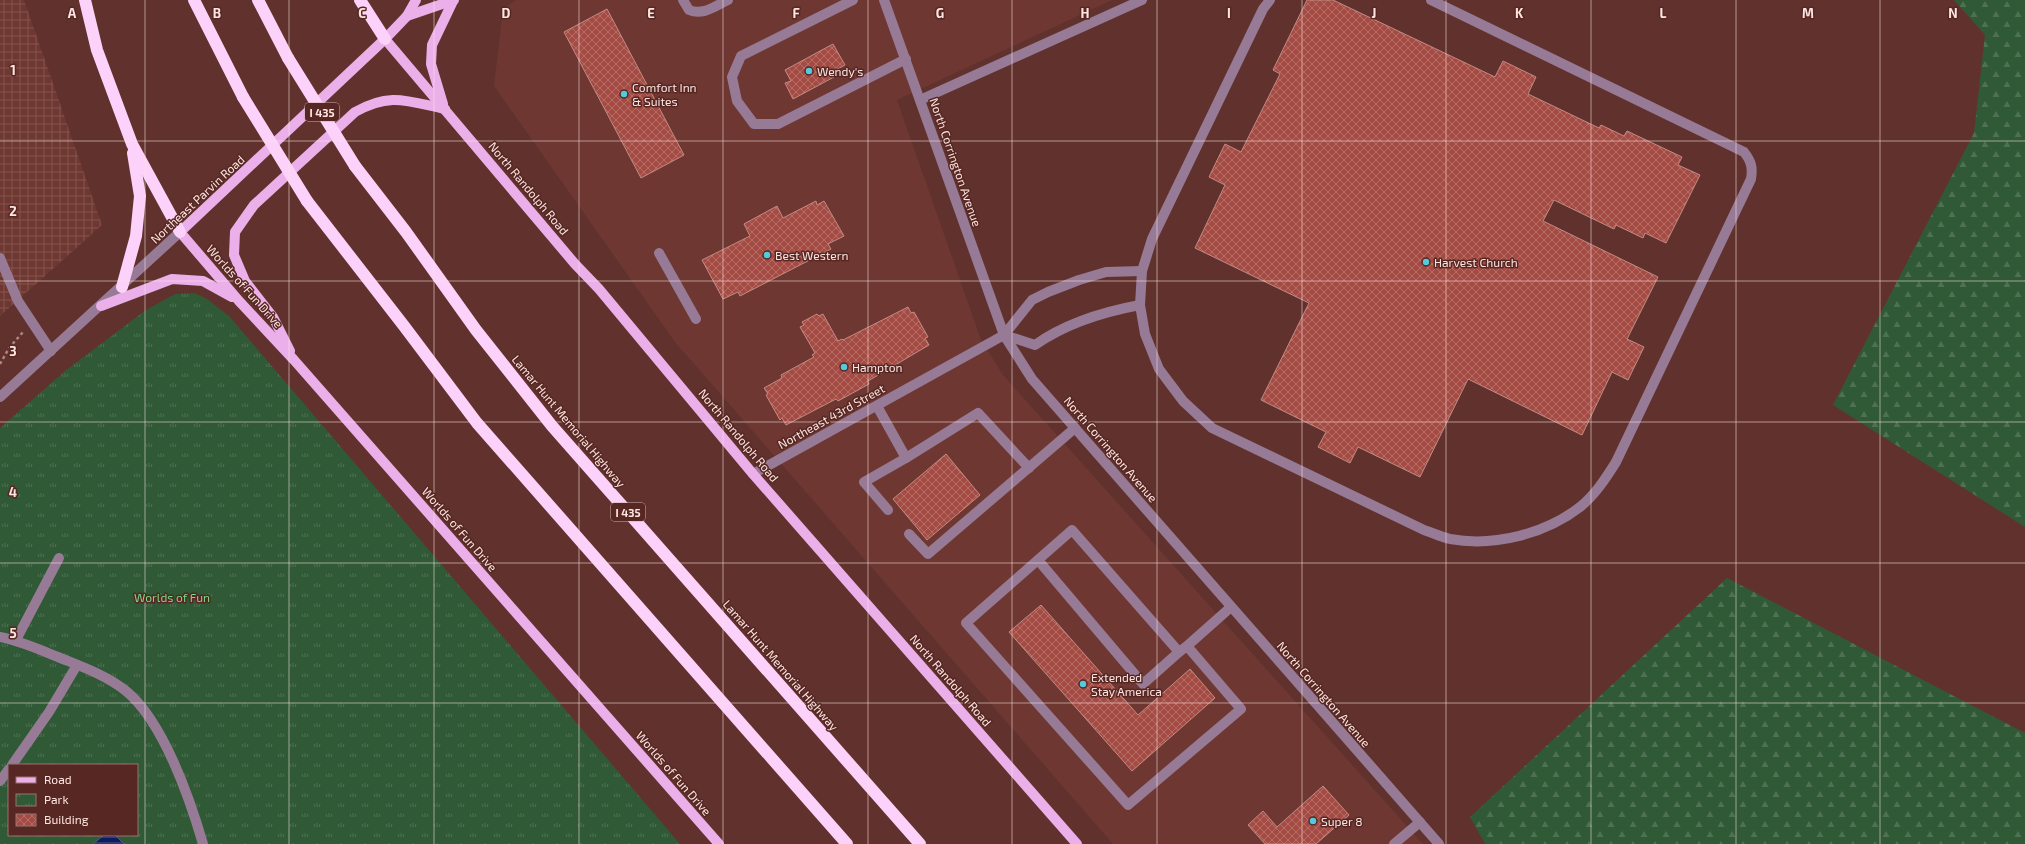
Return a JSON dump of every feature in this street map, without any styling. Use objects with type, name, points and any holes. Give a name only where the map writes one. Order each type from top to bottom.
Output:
[{"type":"highway","points":[[84,0],[97,50],[132,144],[180,232]]},
{"type":"highway","points":[[194,0],[244,97],[307,201],[477,423],[847,844]]},
{"type":"highway","name":"Lamar Hunt Memorial Highway","points":[[258,0],[288,58],[355,166],[406,232],[476,330],[552,426],[920,844]]},
{"type":"highway","points":[[360,0],[385,39]]},
{"type":"highway","points":[[122,287],[136,236],[140,196],[132,144]]},
{"type":"main road","name":"Northeast Parvin Road","points":[[180,232],[385,39],[407,16],[416,0]]},
{"type":"main road","name":"Northeast Parvin Road","points":[[407,16],[453,0]]},
{"type":"main road","points":[[294,360],[273,317],[245,281],[234,255],[235,232],[254,205],[355,112],[369,104],[396,98],[444,109],[431,64],[432,45],[453,0]]},
{"type":"main road","name":"North Randolph Road","points":[[385,39],[575,264],[599,288],[753,474],[1077,844]]},
{"type":"main road","name":"Worlds of Fun Drive","points":[[180,232],[239,301],[294,360],[719,844]]},
{"type":"main road","points":[[101,306],[172,279],[203,281],[239,301]]},
{"type":"street","points":[[683,0],[689,10],[696,13],[728,0]]},
{"type":"street","points":[[853,0],[740,56],[732,77],[737,101],[754,124],[778,124],[906,59]]},
{"type":"street","name":"North Corrington Avenue","points":[[884,0],[1004,335],[1032,379],[1439,844]]},
{"type":"street","points":[[920,100],[1142,0]]},
{"type":"street","points":[[1270,0],[1263,9],[1152,239],[1142,271],[1140,305],[1145,334],[1159,369],[1182,401],[1212,428],[1424,530],[1450,539],[1482,540],[1515,537],[1551,525],[1581,506],[1602,484],[1616,462],[1751,179],[1752,168],[1750,160],[1744,152],[1737,148],[1431,0]]},
{"type":"street","name":"Northeast Parvin Road","points":[[0,397],[122,287],[180,232]]},
{"type":"street","points":[[660,253],[696,319]]},
{"type":"street","points":[[0,258],[18,301],[51,351]]},
{"type":"street","points":[[1140,305],[1085,319],[1053,333],[1035,345],[1004,335],[1032,300],[1048,292],[1078,280],[1106,272],[1142,271]]},
{"type":"street","name":"Northeast 43rd Street","points":[[753,474],[1004,335]]},
{"type":"street","points":[[877,406],[906,458]]},
{"type":"street","points":[[888,510],[864,482],[906,458],[978,413],[1029,468]]},
{"type":"street","points":[[909,534],[928,554],[1075,428]]},
{"type":"street","points":[[1072,530],[1182,649],[1241,709],[1128,805],[966,623],[1072,530]]},
{"type":"street","points":[[16,640],[58,558]]},
{"type":"street","points":[[1038,560],[1142,684],[1231,607]]},
{"type":"street","points":[[0,637],[16,640],[77,664],[125,690],[140,705],[172,760],[195,817],[203,844]]},
{"type":"street","points":[[13,764],[50,712],[77,664]]},
{"type":"street","points":[[0,781],[8,769]]},
{"type":"street","points":[[1394,844],[1420,822]]},
{"type":"path","points":[[0,364],[18,336],[32,322]]},
{"type":"shaded area","points":[[0,0],[24,0],[102,225],[0,316]]},
{"type":"shaded area","points":[[516,0],[1112,0],[897,100],[981,340],[1003,375],[1423,844],[1113,844],[675,342],[494,86],[503,9]]},
{"type":"shaded area","points":[[103,836],[116,836],[124,844],[93,844]]},
{"type":"green space","points":[[1954,0],[2025,0],[2025,527],[1833,405],[1974,133],[1985,35]]},
{"type":"green space","name":"Worlds of Fun","points":[[195,293],[207,299],[229,316],[680,844],[0,844],[0,428],[65,371],[146,310],[175,294]]},
{"type":"green space","points":[[1727,578],[2025,733],[2025,844],[1485,844],[1470,817]]},
{"type":"building","name":"Harvest Church","points":[[1307,0],[1333,0],[1495,77],[1503,61],[1536,77],[1528,94],[1599,128],[1601,125],[1624,136],[1627,131],[1682,157],[1678,165],[1700,175],[1666,243],[1645,233],[1643,238],[1616,225],[1614,229],[1554,200],[1543,221],[1658,277],[1627,339],[1644,347],[1628,380],[1612,372],[1582,435],[1468,379],[1420,477],[1358,447],[1350,463],[1318,447],[1326,432],[1261,400],[1309,303],[1195,248],[1225,185],[1209,177],[1225,144],[1241,152],[1280,74],[1273,70]]},
{"type":"building","name":"Comfort Inn & Suites","points":[[607,9],[684,155],[641,178],[564,32]]},
{"type":"building","name":"Wendy's","points":[[833,44],[845,65],[832,72],[834,77],[793,99],[785,83],[791,81],[785,70]]},
{"type":"building","name":"Best Western","points":[[816,201],[817,205],[824,201],[844,236],[828,244],[831,249],[740,296],[738,292],[723,299],[702,260],[750,236],[744,224],[777,206],[783,218]]},
{"type":"building","name":"Hampton","points":[[908,307],[911,313],[914,312],[928,337],[925,338],[929,345],[868,381],[869,384],[838,401],[836,399],[786,425],[782,418],[780,420],[766,395],[768,394],[764,388],[782,378],[781,375],[814,357],[812,355],[815,353],[800,327],[804,325],[802,322],[817,314],[819,316],[823,314],[838,341],[843,340]]},
{"type":"building","points":[[946,454],[980,495],[927,540],[893,499]]},
{"type":"building","name":"Extended Stay America","points":[[1041,605],[1138,715],[1190,669],[1215,698],[1132,771],[1009,632]]},
{"type":"building","name":"Super 8","points":[[1323,786],[1349,815],[1316,844],[1265,844],[1248,825],[1263,811],[1277,827]]},
{"type":"place","name":"Wendy's","points":[[809,71]]},
{"type":"place","name":"Comfort Inn & Suites","points":[[624,94]]},
{"type":"place","name":"Best Western","points":[[767,255]]},
{"type":"place","name":"Harvest Church","points":[[1426,262]]},
{"type":"place","name":"Hampton","points":[[844,367]]},
{"type":"place","name":"Extended Stay America","points":[[1083,684]]},
{"type":"place","name":"Super 8","points":[[1313,821]]}]
